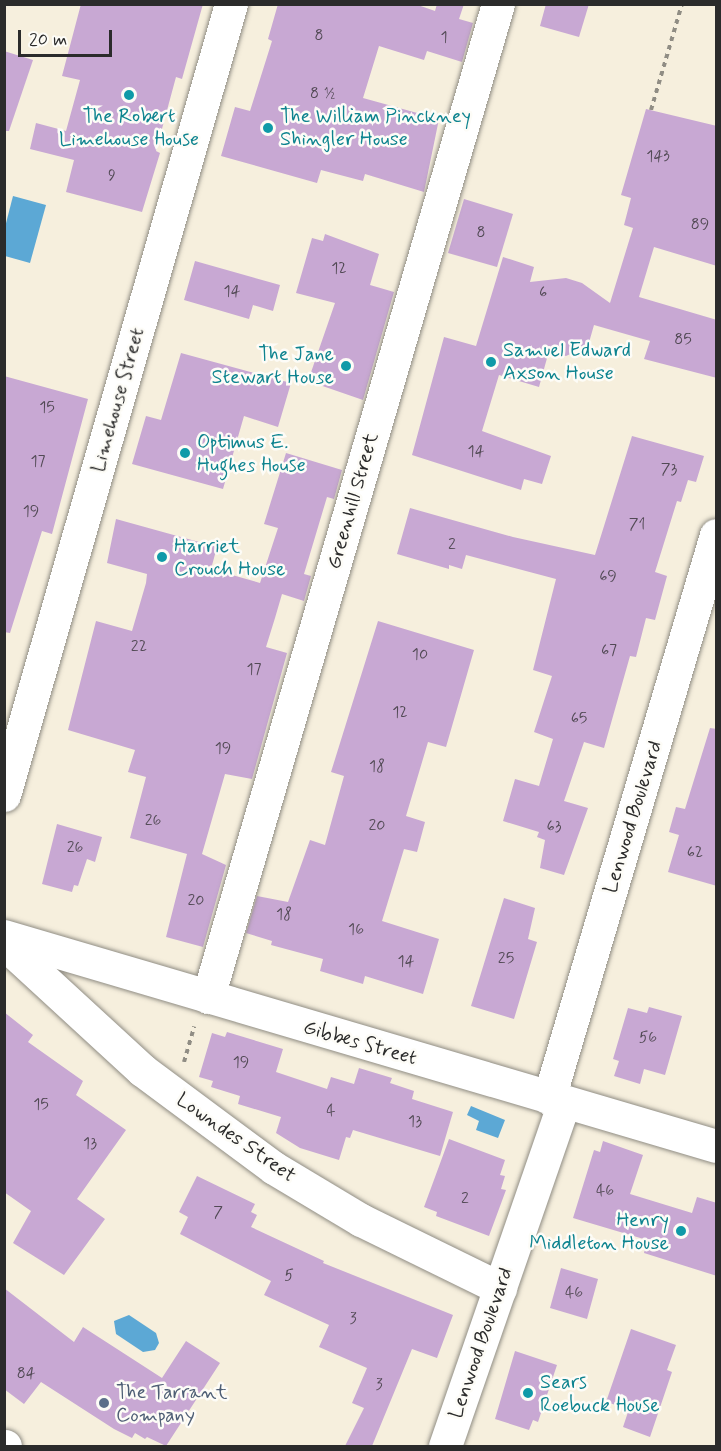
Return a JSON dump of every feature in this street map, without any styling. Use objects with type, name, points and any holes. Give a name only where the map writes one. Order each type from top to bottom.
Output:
[{"type":"street","name":"Limehouse Street","points":[[4,795],[231,4]]},
{"type":"street","name":"Greenhill Street","points":[[202,1007],[498,4]]},
{"type":"street","name":"Lenwood Boulevard","points":[[445,1446],[500,1288],[557,1101],[717,535]]},
{"type":"street","name":"Gibbes Street","points":[[4,936],[202,1007],[717,1146]]},
{"type":"street","name":"Lowndes Street","points":[[4,943],[142,1070],[274,1168],[361,1220],[500,1288]]},
{"type":"path","points":[[651,110],[682,4]]},
{"type":"path","points":[[181,1074],[202,1007]]},
{"type":"water","points":[[13,196],[46,205],[30,263],[5,256],[5,227]]},
{"type":"water","points":[[471,1106],[505,1120],[498,1138],[476,1130],[479,1121],[467,1115]]},
{"type":"water","points":[[129,1315],[156,1333],[159,1343],[155,1350],[143,1352],[116,1334],[114,1321]]},
{"type":"building","points":[[81,4],[203,4],[182,79],[176,77],[156,151],[160,153],[142,212],[66,192],[74,160],[30,149],[36,123],[66,131],[80,80],[62,76]]},
{"type":"building","points":[[278,4],[415,4],[435,11],[437,4],[464,4],[459,19],[473,23],[462,62],[427,51],[424,60],[379,46],[363,98],[439,119],[424,192],[365,174],[363,181],[321,170],[317,183],[221,156],[235,107],[250,111],[272,41],[268,39]]},
{"type":"building","points":[[546,4],[589,4],[579,37],[540,26]]},
{"type":"building","points":[[4,51],[33,60],[9,131],[4,131]]},
{"type":"building","points":[[646,109],[717,126],[717,266],[654,247],[639,297],[717,320],[717,378],[644,359],[650,341],[594,325],[588,346],[566,356],[549,351],[539,387],[499,375],[482,431],[551,456],[542,484],[524,479],[521,490],[412,455],[444,337],[476,346],[503,257],[534,267],[530,282],[566,278],[582,283],[610,303],[633,228],[624,225],[631,198],[621,195]]},
{"type":"building","points":[[464,199],[513,214],[497,267],[448,253]]},
{"type":"building","points":[[325,234],[379,254],[370,285],[394,292],[363,400],[308,381],[335,303],[296,293],[312,238],[323,241]]},
{"type":"building","points":[[195,261],[280,285],[273,311],[253,305],[249,319],[184,300]]},
{"type":"building","points":[[181,353],[291,383],[278,427],[244,416],[223,489],[132,464],[146,416],[161,420]]},
{"type":"building","points":[[4,376],[88,399],[52,534],[42,531],[10,633],[4,632]]},
{"type":"building","points":[[632,436],[704,456],[696,482],[688,480],[681,502],[677,501],[655,572],[667,576],[655,620],[646,618],[636,657],[630,656],[604,748],[584,742],[564,801],[588,808],[564,875],[540,868],[545,840],[537,837],[539,832],[503,821],[515,779],[539,786],[553,739],[534,732],[552,676],[533,670],[556,579],[466,555],[462,569],[449,565],[449,569],[397,554],[410,508],[513,537],[595,555]]},
{"type":"building","points":[[286,453],[342,470],[334,499],[327,497],[304,574],[311,576],[304,601],[282,594],[266,647],[287,653],[252,779],[225,774],[202,854],[226,865],[203,947],[166,937],[187,854],[130,838],[146,777],[128,772],[135,750],[68,730],[96,621],[132,631],[146,583],[147,574],[107,563],[116,519],[217,547],[211,569],[260,583],[278,528],[264,524]]},
{"type":"building","points":[[378,621],[474,650],[446,747],[428,742],[406,816],[425,822],[417,852],[404,849],[382,921],[439,939],[423,994],[365,976],[363,984],[320,971],[323,959],[271,945],[272,941],[246,933],[257,896],[288,902],[310,840],[325,845],[344,776],[331,772]]},
{"type":"building","points":[[710,728],[717,729],[717,886],[668,872],[679,835],[669,832],[676,807],[685,809]]},
{"type":"building","points":[[57,824],[102,837],[95,862],[87,859],[78,886],[74,885],[72,892],[42,884]]},
{"type":"building","points":[[504,898],[535,908],[528,939],[537,942],[514,1019],[471,1006]]},
{"type":"building","points":[[649,1007],[682,1016],[665,1075],[644,1069],[640,1084],[614,1076],[619,1061],[613,1059],[628,1008],[647,1013]]},
{"type":"building","points":[[4,1012],[33,1035],[28,1042],[83,1081],[76,1095],[126,1130],[77,1199],[105,1219],[64,1275],[13,1243],[31,1211],[4,1192]]},
{"type":"building","points":[[227,1032],[283,1049],[276,1072],[327,1089],[331,1077],[354,1084],[359,1068],[392,1078],[390,1083],[414,1091],[412,1099],[453,1112],[440,1156],[353,1130],[350,1138],[346,1137],[339,1160],[300,1148],[276,1133],[281,1117],[238,1104],[240,1096],[211,1087],[213,1081],[199,1077],[212,1033],[225,1037]]},
{"type":"building","points":[[449,1139],[505,1160],[500,1175],[505,1176],[501,1189],[506,1190],[489,1236],[436,1216],[437,1212],[424,1207]]},
{"type":"building","points":[[603,1141],[643,1155],[630,1194],[692,1213],[697,1197],[717,1203],[717,1276],[644,1253],[647,1240],[573,1218],[594,1150],[600,1152]]},
{"type":"building","points":[[197,1176],[255,1204],[251,1212],[257,1215],[251,1227],[324,1261],[323,1263],[453,1315],[437,1358],[412,1349],[372,1446],[345,1446],[364,1408],[352,1403],[367,1368],[319,1347],[329,1325],[264,1295],[271,1281],[180,1234],[188,1217],[179,1212]]},
{"type":"building","points":[[561,1268],[598,1279],[587,1319],[550,1308]]},
{"type":"building","points":[[4,1288],[74,1342],[83,1327],[162,1378],[186,1341],[220,1363],[166,1446],[135,1433],[132,1438],[114,1429],[41,1382],[24,1404],[4,1389]]},
{"type":"building","points":[[631,1329],[676,1345],[667,1370],[672,1372],[650,1437],[623,1427],[629,1409],[606,1402]]},
{"type":"building","name":"Sears Roebuck House","points":[[515,1351],[557,1365],[538,1422],[533,1420],[529,1430],[495,1419]]},
{"type":"place","name":"The Robert Limehouse House","points":[[129,95]]},
{"type":"place","name":"The William Pinckney Shingler House","points":[[268,128]]},
{"type":"place","name":"Samuel Edward Axson House","points":[[491,362]]},
{"type":"place","name":"The Jane Stewart House","points":[[346,366]]},
{"type":"place","name":"Optimus E. Hughes House","points":[[185,453]]},
{"type":"place","name":"Harriet Crouch House","points":[[162,557]]},
{"type":"place","name":"Henry Middleton House","points":[[681,1231]]},
{"type":"place","name":"Sears Roebuck House","points":[[528,1393]]},
{"type":"place","name":"The Tarrant Company","points":[[104,1403]]}]
